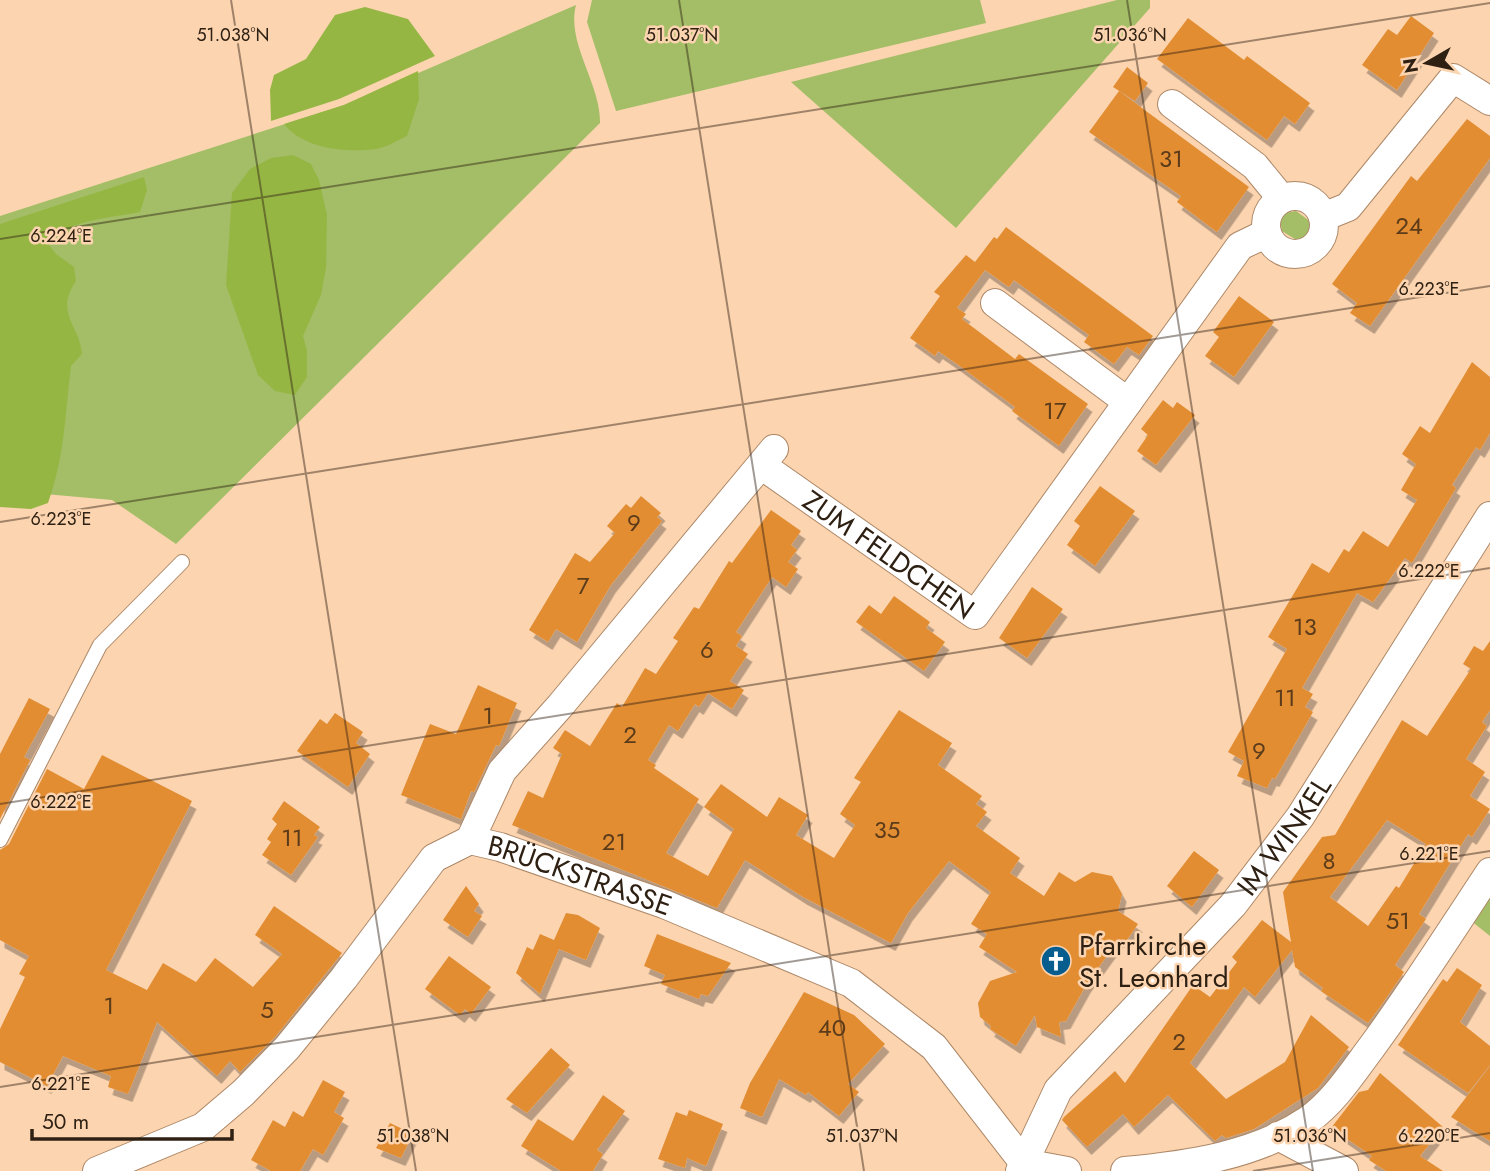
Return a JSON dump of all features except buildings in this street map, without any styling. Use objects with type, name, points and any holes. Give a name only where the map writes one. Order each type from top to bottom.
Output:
[{"type":"street","points":[[1323,217],[1348,207],[1453,78],[1490,101]]},
{"type":"street","points":[[1172,104],[1255,166],[1282,198]]},
{"type":"street","points":[[1292,196],[1311,200],[1323,217],[1324,227],[1316,245],[1298,253],[1279,248],[1267,233],[1269,213],[1282,198],[1292,196]]},
{"type":"street","name":"ZUM FELDCHEN","points":[[470,840],[502,771],[560,706],[767,457],[975,615],[1240,246],[1267,233]]},
{"type":"street","points":[[995,303],[1128,402]]},
{"type":"street","name":"IM WINKEL","points":[[1022,1167],[1058,1090],[1233,905],[1300,817],[1490,516]]},
{"type":"street","name":"BRÜCKSTRASSE","points":[[97,1171],[204,1127],[243,1093],[304,1028],[434,858],[470,840],[500,847],[664,904],[851,983],[934,1046],[1022,1167]]},
{"type":"street","points":[[1125,1171],[1196,1168],[1278,1136],[1309,1119],[1346,1081],[1394,1016],[1490,872]]},
{"type":"street","points":[[1278,1136],[1344,1171]]},
{"type":"street","points":[[1022,1167],[1067,1171]]},
{"type":"lane","points":[[0,840],[100,645],[182,562]]},
{"type":"green space","points":[[592,0],[980,0],[986,23],[616,111],[587,22]]},
{"type":"green space","points":[[1117,0],[1150,0],[1150,8],[956,228],[791,82]]},
{"type":"green space","points":[[576,5],[574,19],[579,49],[595,93],[600,123],[176,544],[112,500],[0,490],[0,216],[344,105]]},
{"type":"green space","points":[[365,7],[408,19],[435,56],[339,99],[271,121],[270,90],[274,75],[306,59],[335,15]]},
{"type":"green space","points":[[418,71],[419,99],[407,136],[384,147],[352,150],[326,147],[303,139],[284,124],[344,105]]},
{"type":"green space","points":[[293,155],[311,164],[319,180],[327,215],[326,268],[321,295],[303,336],[307,351],[307,377],[295,395],[275,391],[258,375],[226,285],[232,193],[250,169],[271,158]]},
{"type":"green space","points":[[144,177],[147,190],[140,212],[77,225],[56,236],[49,245],[56,254],[74,267],[76,281],[67,302],[82,354],[71,366],[61,452],[48,503],[31,509],[0,507],[0,224]]},
{"type":"green space","points":[[1296,211],[1311,222],[1310,238],[1298,241],[1282,231],[1280,219],[1285,213]]},
{"type":"green space","points":[[1490,890],[1490,936],[1470,920]]},
{"type":"place","name":"Pfarrkirche St. Leonhard","points":[[1056,961]]}]
